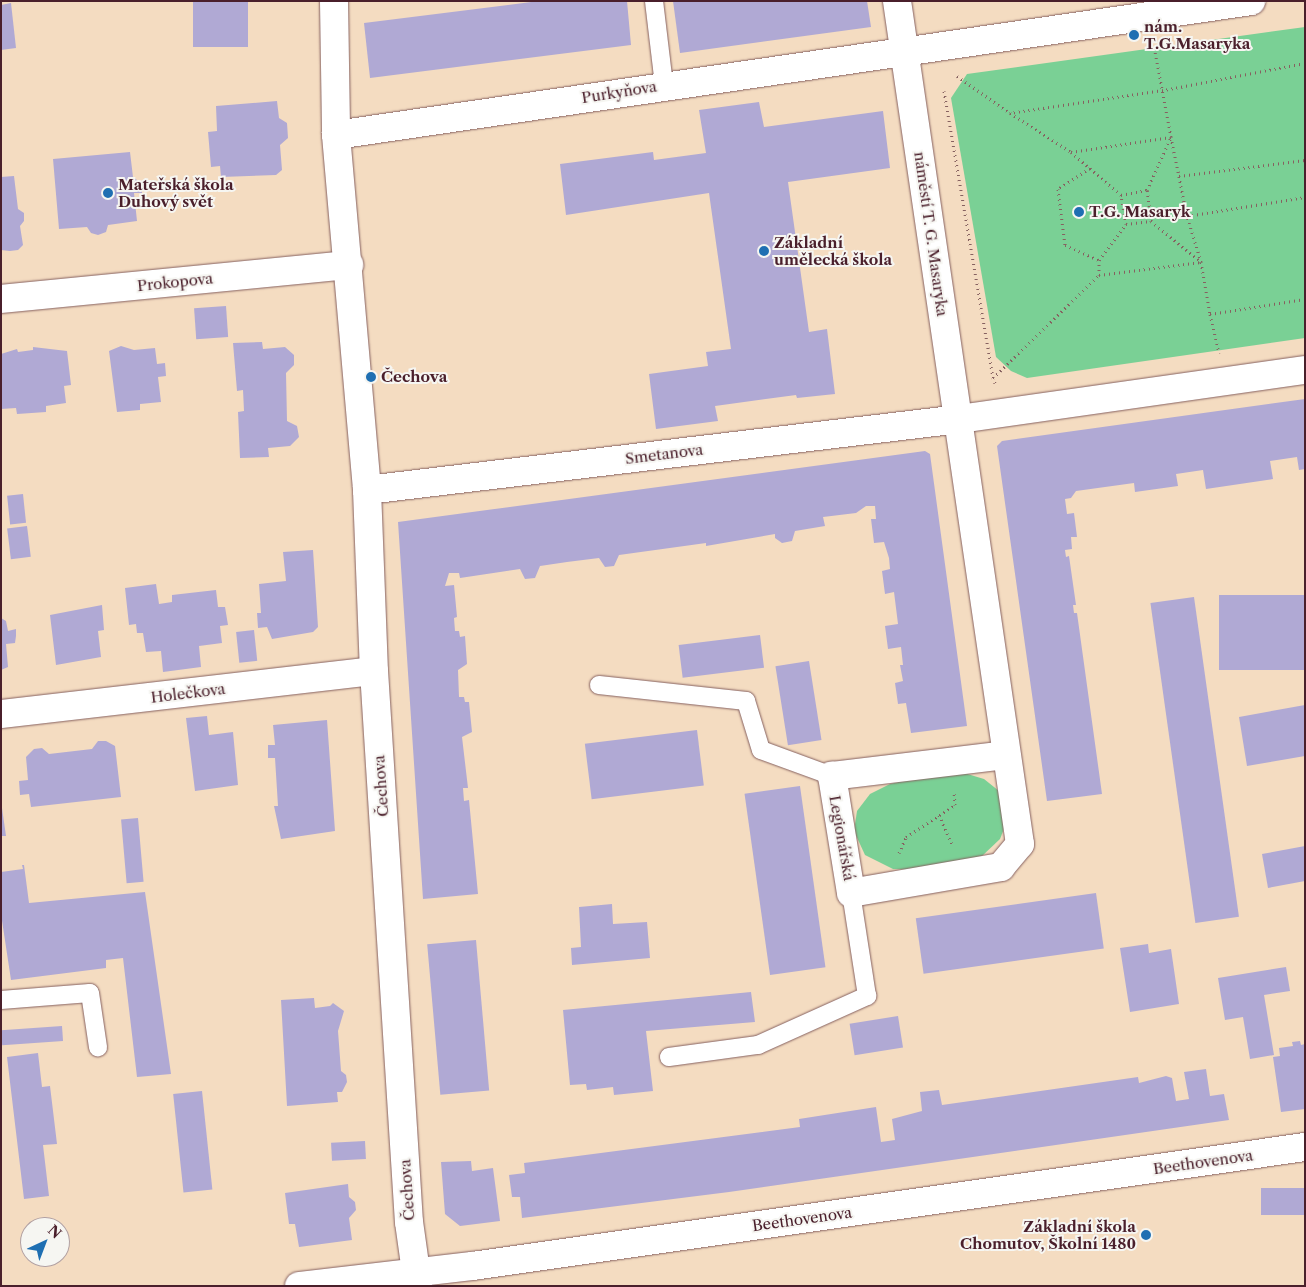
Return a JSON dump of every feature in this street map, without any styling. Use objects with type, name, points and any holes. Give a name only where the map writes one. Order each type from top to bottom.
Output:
[{"type":"street","name":"Čechova","points":[[334,1],[336,135],[349,265],[367,490],[374,671],[409,1222],[417,1278]]},
{"type":"street","name":"náměstí T. G. Masaryka","points":[[897,1],[960,419]]},
{"type":"street","points":[[904,53],[1251,1]]},
{"type":"street","name":"Purkyňova","points":[[336,135],[664,85],[904,53]]},
{"type":"street","name":"Prokopova","points":[[1,299],[349,265]]},
{"type":"street","points":[[960,419],[1004,411],[1305,370]]},
{"type":"street","name":"Smetanova","points":[[367,490],[960,419]]},
{"type":"street","name":"Legionářská","points":[[960,419],[1020,844],[1001,867],[851,893],[832,776],[1006,755]]},
{"type":"street","name":"Holečkova","points":[[1,714],[374,671]]},
{"type":"street","name":"Beethovenova","points":[[299,1286],[417,1278],[474,1266],[1305,1147]]},
{"type":"lane","points":[[654,1],[664,85]]},
{"type":"lane","points":[[599,684],[746,701],[761,750],[832,776]]},
{"type":"lane","points":[[669,1057],[758,1045],[868,996],[851,893]]},
{"type":"lane","points":[[1,1000],[90,993],[98,1048]]},
{"type":"path","points":[[1148,16],[1164,90],[1186,216],[1201,262],[1225,381]]},
{"type":"path","points":[[949,46],[953,74],[1071,152],[1090,168],[1121,196],[1126,224]]},
{"type":"path","points":[[1010,113],[1164,90],[1305,63]]},
{"type":"path","points":[[953,74],[942,83],[993,378],[1004,411]]},
{"type":"path","points":[[1071,152],[1171,137]]},
{"type":"path","points":[[1171,137],[1146,190],[1151,221],[1201,262]]},
{"type":"path","points":[[1179,176],[1305,160]]},
{"type":"path","points":[[1090,168],[1058,190],[1065,245],[1099,260]]},
{"type":"path","points":[[1121,196],[1146,190]]},
{"type":"path","points":[[1186,216],[1305,197]]},
{"type":"path","points":[[1099,275],[1099,260],[1126,224],[1151,221]]},
{"type":"path","points":[[993,378],[1099,275],[1201,262]]},
{"type":"path","points":[[1210,314],[1305,299]]},
{"type":"path","points":[[886,887],[906,837],[955,805],[953,762]]},
{"type":"green space","points":[[1305,27],[1305,338],[1027,378],[1011,371],[996,357],[951,98],[967,74]]},
{"type":"green space","points":[[964,773],[984,779],[999,791],[1009,816],[1000,839],[981,857],[925,870],[893,869],[865,855],[854,831],[857,811],[870,794],[890,784],[923,776]]},
{"type":"building","points":[[193,1],[248,1],[248,47],[193,47]]},
{"type":"building","points":[[539,1],[627,1],[631,45],[370,78],[364,23]]},
{"type":"building","points":[[673,1],[867,1],[871,27],[680,53]]},
{"type":"building","points":[[11,3],[16,48],[1,50],[1,5]]},
{"type":"building","points":[[277,101],[279,118],[287,123],[288,138],[280,145],[282,170],[276,175],[221,177],[220,166],[211,167],[208,132],[217,131],[216,106]]},
{"type":"building","points":[[759,102],[764,127],[883,111],[890,168],[788,182],[809,332],[827,329],[835,394],[797,398],[796,395],[715,406],[718,421],[656,429],[649,374],[708,366],[706,352],[731,349],[709,193],[566,215],[560,164],[653,152],[654,160],[706,153],[699,110]]},
{"type":"building","points":[[130,152],[133,177],[141,183],[142,193],[134,193],[137,221],[108,225],[106,232],[98,235],[91,233],[87,227],[59,229],[53,159]]},
{"type":"building","points":[[14,176],[18,209],[24,213],[24,221],[20,226],[23,245],[18,250],[1,250],[1,177]]},
{"type":"building","points":[[226,306],[228,337],[196,339],[194,308]]},
{"type":"building","points":[[262,342],[263,349],[285,347],[294,355],[294,365],[286,373],[287,421],[297,426],[299,437],[290,446],[268,448],[269,457],[240,458],[238,412],[244,411],[243,390],[237,391],[233,343]]},
{"type":"building","points":[[121,346],[134,350],[155,348],[157,364],[165,363],[166,376],[158,377],[161,402],[140,404],[140,410],[117,412],[109,351]]},
{"type":"building","points":[[33,347],[67,351],[71,385],[64,386],[66,403],[46,406],[46,412],[17,414],[16,408],[1,409],[1,354],[17,349],[18,352],[33,350]]},
{"type":"building","points":[[1305,399],[1305,469],[1299,470],[1297,457],[1270,461],[1273,479],[1206,489],[1203,470],[1176,474],[1178,486],[1135,492],[1134,483],[1076,491],[1071,498],[1065,499],[1067,514],[1074,513],[1077,537],[1071,537],[1072,549],[1065,550],[1066,557],[1069,556],[1076,605],[1073,605],[1074,613],[1077,613],[1102,794],[1047,801],[997,446],[1002,441]]},
{"type":"building","points":[[925,451],[930,454],[967,726],[911,733],[906,703],[898,704],[895,683],[903,681],[900,665],[903,665],[901,647],[888,649],[885,626],[898,624],[894,592],[885,594],[882,571],[890,569],[889,558],[884,542],[874,543],[871,519],[876,519],[875,506],[866,506],[856,513],[823,517],[825,526],[795,531],[792,541],[782,543],[775,538],[775,534],[706,546],[706,543],[619,555],[614,566],[605,567],[599,558],[567,562],[540,566],[535,578],[525,579],[520,569],[460,578],[459,573],[449,573],[445,586],[454,585],[457,617],[454,618],[455,631],[459,631],[460,637],[465,636],[467,664],[458,670],[459,697],[464,697],[465,702],[469,702],[472,732],[462,737],[468,788],[463,788],[464,801],[469,800],[478,894],[423,899],[398,522]]},
{"type":"building","points":[[23,494],[26,523],[10,525],[7,496]]},
{"type":"building","points":[[27,526],[31,557],[11,559],[7,528]]},
{"type":"building","points":[[313,550],[318,627],[313,632],[272,639],[267,627],[258,628],[257,613],[261,613],[259,584],[286,581],[283,552]]},
{"type":"building","points":[[156,584],[159,604],[172,602],[172,595],[216,590],[218,607],[225,607],[228,625],[220,626],[222,643],[199,646],[201,667],[163,672],[161,651],[146,652],[143,633],[137,633],[136,624],[129,625],[125,588]]},
{"type":"building","points":[[1219,595],[1305,595],[1305,670],[1219,670]]},
{"type":"building","points":[[1194,597],[1239,917],[1195,923],[1150,603]]},
{"type":"building","points":[[102,605],[104,630],[98,631],[101,657],[56,665],[50,615]]},
{"type":"building","points":[[1,618],[6,621],[8,631],[16,629],[16,636],[15,643],[6,644],[8,667],[1,670]]},
{"type":"building","points":[[254,630],[257,661],[239,663],[236,632]]},
{"type":"building","points":[[760,635],[764,668],[683,678],[679,645]]},
{"type":"building","points":[[809,661],[822,740],[788,745],[775,666]]},
{"type":"building","points":[[1305,705],[1305,756],[1247,766],[1239,717]]},
{"type":"building","points":[[207,716],[209,735],[233,732],[238,785],[195,791],[186,718]]},
{"type":"building","points":[[327,720],[335,831],[281,839],[274,806],[278,806],[275,758],[268,758],[268,745],[275,745],[273,725]]},
{"type":"building","points":[[697,730],[704,786],[592,799],[585,744]]},
{"type":"building","points":[[98,741],[106,741],[115,746],[121,797],[31,807],[29,794],[20,795],[19,781],[28,780],[26,757],[34,749],[42,748],[49,754],[92,749]]},
{"type":"building","points":[[800,786],[825,967],[770,975],[745,794]]},
{"type":"building","points":[[1,801],[6,836],[1,836]]},
{"type":"building","points":[[138,818],[144,882],[127,883],[121,819]]},
{"type":"building","points":[[1305,846],[1305,881],[1268,888],[1262,854]]},
{"type":"building","points":[[22,865],[24,865],[29,903],[145,892],[171,1074],[137,1077],[123,958],[106,960],[106,968],[11,980],[1,914],[1,872],[23,869]]},
{"type":"building","points":[[1096,893],[1104,948],[924,974],[916,918]]},
{"type":"building","points":[[612,904],[613,924],[647,922],[650,958],[572,965],[571,948],[581,947],[579,907]]},
{"type":"building","points":[[476,940],[489,1090],[440,1095],[427,944]]},
{"type":"building","points":[[1148,944],[1149,953],[1171,949],[1179,1004],[1130,1012],[1120,948]]},
{"type":"building","points":[[1286,967],[1290,991],[1264,995],[1274,1055],[1250,1059],[1243,1017],[1225,1020],[1218,978]]},
{"type":"building","points":[[751,992],[755,1022],[646,1031],[653,1091],[614,1095],[613,1087],[587,1090],[586,1084],[570,1085],[563,1010]]},
{"type":"building","points":[[314,998],[315,1008],[330,1006],[333,1003],[344,1011],[338,1031],[341,1071],[346,1075],[347,1082],[342,1092],[337,1092],[338,1102],[287,1106],[281,1000]]},
{"type":"building","points":[[898,1016],[903,1048],[855,1055],[850,1024]]},
{"type":"building","points":[[62,1026],[63,1041],[2,1045],[1,1030]]},
{"type":"building","points":[[1300,1041],[1301,1045],[1305,1044],[1305,1109],[1281,1112],[1273,1057],[1280,1056],[1279,1048],[1293,1046],[1292,1042]]},
{"type":"building","points":[[38,1053],[42,1087],[50,1086],[57,1144],[43,1145],[49,1196],[24,1199],[7,1057]]},
{"type":"building","points":[[1206,1069],[1210,1096],[1224,1094],[1229,1120],[729,1192],[522,1218],[520,1197],[512,1197],[509,1175],[525,1173],[524,1163],[800,1127],[799,1119],[876,1107],[881,1142],[895,1140],[892,1119],[922,1111],[920,1092],[939,1090],[942,1105],[1138,1077],[1139,1083],[1166,1076],[1172,1078],[1176,1101],[1189,1099],[1184,1072]]},
{"type":"building","points":[[202,1091],[212,1189],[184,1192],[173,1094]]},
{"type":"building","points":[[365,1141],[366,1159],[332,1161],[331,1143]]},
{"type":"building","points":[[471,1161],[472,1171],[493,1168],[500,1221],[460,1226],[445,1214],[441,1162]]},
{"type":"building","points":[[348,1184],[349,1197],[355,1202],[356,1210],[349,1218],[352,1240],[299,1247],[295,1224],[289,1224],[285,1193]]},
{"type":"building","points":[[1261,1188],[1305,1188],[1305,1215],[1261,1215]]},
{"type":"place","name":"nám. T.G.Masaryka","points":[[1134,35]]},
{"type":"place","name":"Mateřská škola Duhový svět","points":[[108,193]]},
{"type":"place","name":"T.G. Masaryk","points":[[1079,212]]},
{"type":"place","name":"Základní umělecká škola","points":[[764,251]]},
{"type":"place","name":"Čechova","points":[[371,377]]},
{"type":"place","name":"Základní škola Chomutov, Školní 1480","points":[[1146,1235]]}]
